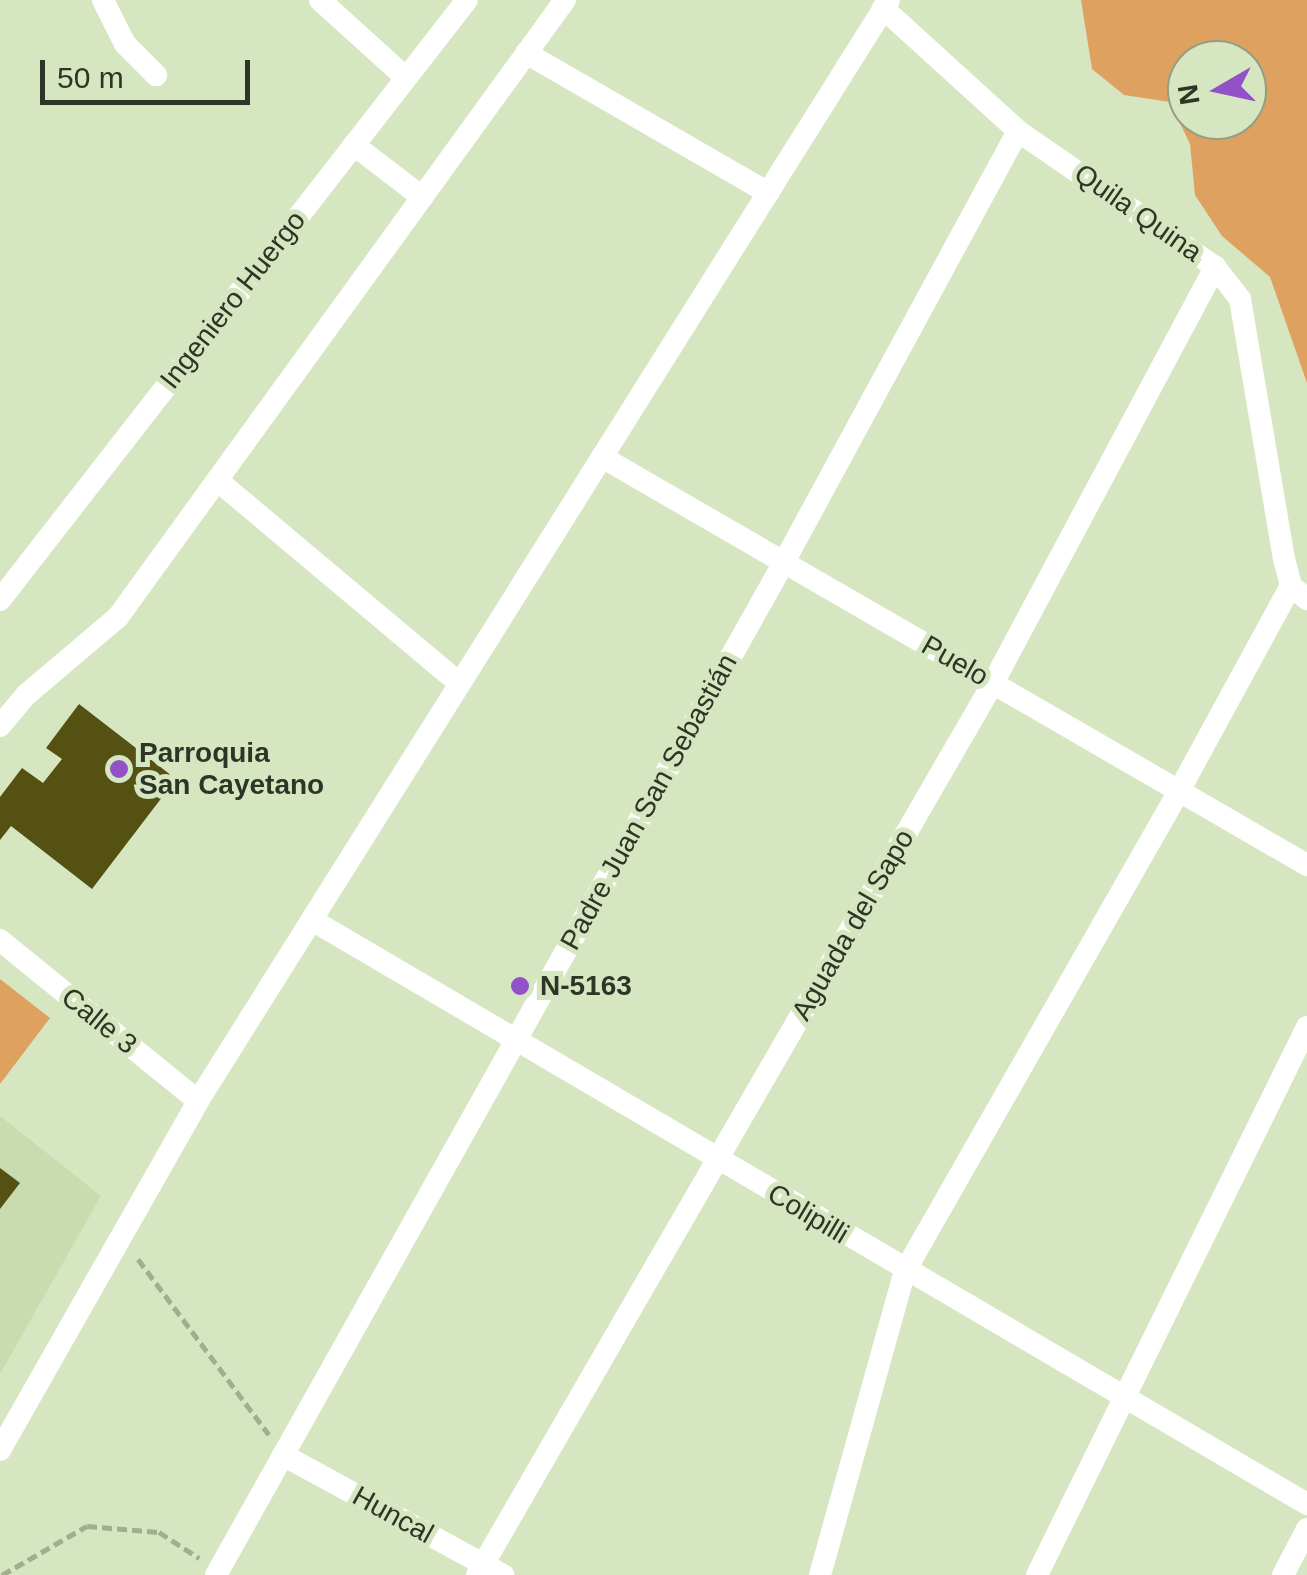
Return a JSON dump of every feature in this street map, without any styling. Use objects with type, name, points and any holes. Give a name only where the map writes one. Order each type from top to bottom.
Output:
[{"type":"street","points":[[103,0],[125,44],[156,75]]},
{"type":"street","points":[[320,0],[406,78]]},
{"type":"street","name":"Ingeniero Huergo","points":[[0,600],[467,0]]},
{"type":"street","points":[[0,726],[26,696],[118,617],[565,0]]},
{"type":"street","points":[[0,1450],[198,1101],[886,4]]},
{"type":"street","name":"Quila Quina","points":[[886,4],[1018,131],[1215,266],[1240,299],[1299,592]]},
{"type":"street","points":[[526,53],[768,193]]},
{"type":"street","name":"Padre Juan San Sebastián","points":[[220,1574],[784,562],[1018,131]]},
{"type":"street","points":[[354,144],[422,197]]},
{"type":"street","name":"Aguada del Sapo","points":[[488,1571],[717,1160],[993,683],[1215,266]]},
{"type":"street","name":"Puelo","points":[[602,457],[1307,865]]},
{"type":"street","points":[[217,480],[460,684]]},
{"type":"street","points":[[820,1575],[904,1271],[1179,791],[1299,592]]},
{"type":"street","name":"Colipilli","points":[[312,920],[904,1271],[1307,1504]]},
{"type":"street","name":"Calle 3","points":[[0,940],[198,1101]]},
{"type":"street","points":[[1037,1575],[1307,1027]]},
{"type":"street","name":"Huncal","points":[[284,1455],[488,1571]]},
{"type":"street","points":[[1283,1575],[1307,1529]]},
{"type":"path","points":[[121,1237],[284,1455]]},
{"type":"path","points":[[2,1575],[87,1526],[159,1532],[220,1574]]},
{"type":"shaded area","points":[[1081,0],[1307,0],[1307,383],[1270,277],[1222,236],[1195,195],[1188,140],[1267,140],[1267,40],[1167,40],[1167,102],[1124,95],[1092,69]]},
{"type":"shaded area","points":[[0,979],[50,1018],[0,1084]]},
{"type":"shaded area","points":[[0,1116],[101,1196],[0,1374]]},
{"type":"building","points":[[79,704],[176,779],[92,889],[11,826],[0,840],[0,797],[22,768],[43,783],[62,759],[46,748]]},
{"type":"building","points":[[0,1168],[20,1183],[0,1209]]},
{"type":"place","name":"Parroquia San Cayetano","points":[[119,769]]},
{"type":"place","name":"N-5163","points":[[520,986]]}]
